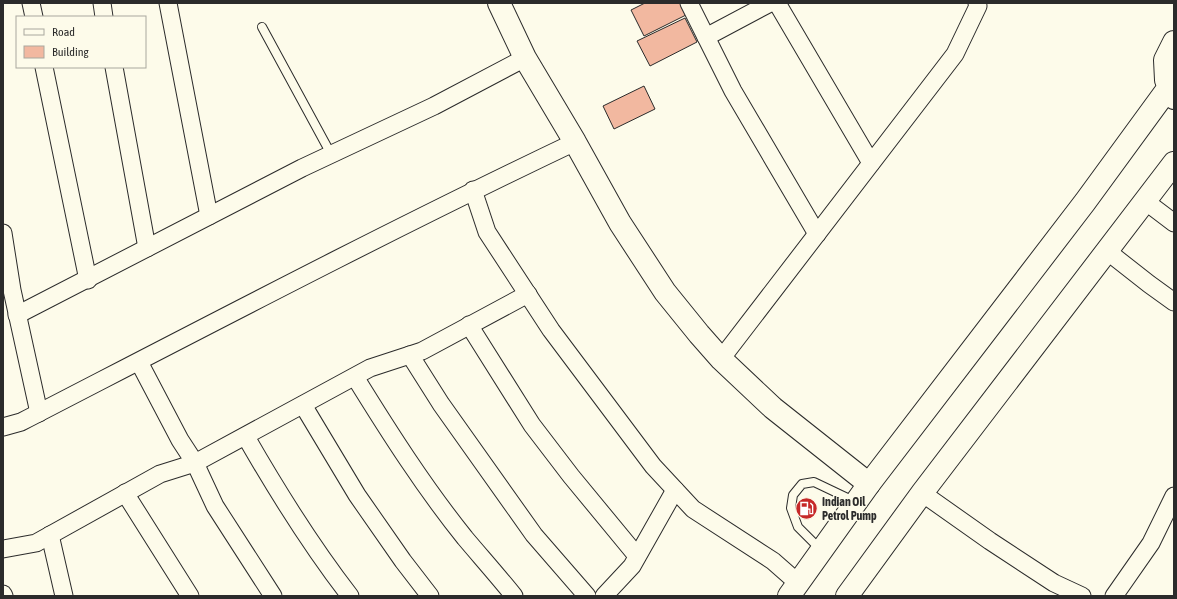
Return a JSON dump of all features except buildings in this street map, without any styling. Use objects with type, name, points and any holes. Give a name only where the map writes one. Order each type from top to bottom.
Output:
[{"type":"main road","points":[[498,3],[525,58],[575,142],[620,223],[665,292],[721,359],[862,493]]},
{"type":"main road","points":[[793,590],[862,493],[1085,202],[1171,93],[1166,80],[1165,60],[1174,42]]},
{"type":"main road","points":[[852,594],[922,494],[1174,163]]},
{"type":"street","points":[[31,3],[34,16]]},
{"type":"street","points":[[102,3],[104,16]]},
{"type":"street","points":[[168,3],[209,216]]},
{"type":"street","points":[[689,3],[733,91],[817,234]]},
{"type":"street","points":[[706,37],[770,3]]},
{"type":"street","points":[[777,3],[871,163]]},
{"type":"street","points":[[721,359],[954,54],[978,6],[977,3]]},
{"type":"street","points":[[17,315],[88,280],[147,248],[331,154],[434,106],[525,58]]},
{"type":"street","points":[[44,68],[88,280]]},
{"type":"street","points":[[114,68],[147,248]]},
{"type":"street","points":[[3,427],[22,422],[280,288],[474,190],[575,142]]},
{"type":"street","points":[[474,190],[487,232],[556,336],[653,466],[693,510],[773,561],[793,590]]},
{"type":"street","points":[[1145,201],[1174,223]]},
{"type":"street","points":[[3,233],[17,315],[40,413]]},
{"type":"street","points":[[1107,250],[1174,302]]},
{"type":"street","points":[[3,549],[36,544],[160,474],[195,464],[370,368],[422,351],[528,294]]},
{"type":"street","points":[[469,326],[532,425],[637,556]]},
{"type":"street","points":[[410,355],[441,404],[534,535],[587,596]]},
{"type":"street","points":[[139,362],[180,440],[195,464],[215,506],[273,596]]},
{"type":"street","points":[[355,377],[434,496],[464,537],[514,596]]},
{"type":"street","points":[[303,405],[357,495],[403,561],[430,596]]},
{"type":"street","points":[[246,437],[269,477],[350,596]]},
{"type":"street","points":[[604,596],[632,566],[675,490]]},
{"type":"street","points":[[125,493],[190,596]]},
{"type":"street","points":[[922,494],[1054,583],[1082,596]]},
{"type":"street","points":[[1114,596],[1151,543],[1173,503]]},
{"type":"street","points":[[50,535],[64,596]]},
{"type":"lane","points":[[262,27],[331,154]]},
{"type":"lane","points":[[821,551],[798,527],[791,508],[793,495],[802,484],[814,482],[862,493]]},
{"type":"place","name":"Indian Oil Petrol Pump","points":[[807,509]]}]
